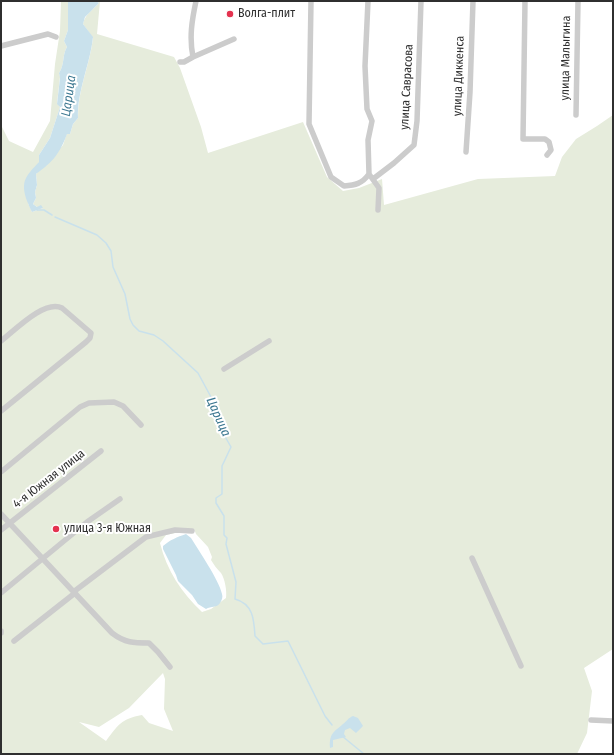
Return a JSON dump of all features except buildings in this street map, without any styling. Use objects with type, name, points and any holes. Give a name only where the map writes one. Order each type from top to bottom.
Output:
[{"type":"street","points":[[192,57],[190,28],[196,1]]},
{"type":"street","name":"улица Саврасова","points":[[311,1],[309,124],[331,177],[344,186],[355,185],[371,177],[394,163],[414,145],[418,121],[421,1]]},
{"type":"street","points":[[368,1],[365,66],[367,109],[372,121],[368,140],[371,177],[379,188],[378,210]]},
{"type":"street","name":"улица Диккенса","points":[[466,152],[470,92],[473,1]]},
{"type":"street","points":[[525,1],[523,139],[545,139],[549,142],[551,150],[547,155]]},
{"type":"street","name":"улица Малыгина","points":[[576,115],[578,1]]},
{"type":"street","points":[[1,46],[48,34],[56,37]]},
{"type":"street","points":[[180,62],[184,62],[234,39]]},
{"type":"street","points":[[1,341],[44,308],[58,305],[86,328],[91,334],[90,338],[1,411]]},
{"type":"street","points":[[224,369],[269,341]]},
{"type":"street","points":[[1,472],[80,407],[89,403],[114,402],[123,406],[141,425]]},
{"type":"street","name":"4-я Южная улица","points":[[1,530],[101,451]]},
{"type":"street","points":[[1,593],[87,522],[120,499]]},
{"type":"street","points":[[1,514],[112,633],[121,640],[134,643],[149,642],[170,667]]},
{"type":"street","points":[[14,642],[76,590],[146,537],[175,530],[192,531]]},
{"type":"street","points":[[472,558],[521,666]]},
{"type":"street","points":[[592,720],[613,721]]},
{"type":"green space","points":[[61,1],[68,1],[68,30],[64,41],[67,47],[59,73],[60,77],[57,103],[60,107],[50,138],[39,155],[39,162],[28,203],[32,212],[43,208],[37,207],[33,204],[36,198],[36,174],[63,145],[67,133],[70,134],[73,124],[78,118],[78,108],[93,38],[83,24],[87,15],[99,3],[96,1],[100,1],[97,34],[174,57],[180,68],[201,127],[208,153],[303,122],[327,177],[343,191],[359,188],[382,179],[384,205],[478,179],[555,176],[562,157],[576,139],[613,115],[613,649],[584,668],[592,691],[587,733],[577,754],[1,754],[1,125],[9,141],[33,152],[50,121],[55,64],[60,31]],"holes":[[[194,529],[196,534],[208,547],[212,557],[211,560],[221,573],[226,589],[226,598],[211,609],[202,612],[181,589],[171,572],[160,543],[166,535]],[[163,673],[165,679],[164,709],[173,731],[149,723],[142,715],[129,718],[121,724],[106,741],[79,722],[99,727],[129,708]]]},
{"type":"water","points":[[68,1],[96,1],[99,3],[85,17],[83,24],[93,37],[78,108],[78,118],[73,124],[70,134],[67,134],[62,147],[55,157],[36,174],[36,198],[33,204],[37,207],[41,205],[43,208],[32,212],[25,194],[24,184],[28,175],[39,162],[39,155],[50,138],[60,107],[57,104],[60,78],[59,73],[67,47],[64,41],[68,30]]},
{"type":"water","points":[[186,534],[191,538],[204,558],[220,588],[222,597],[221,602],[217,606],[206,609],[198,604],[192,595],[178,581],[163,549],[163,546],[168,542]]},
{"type":"water","points":[[353,716],[358,718],[363,726],[356,733],[350,728],[345,730],[344,734],[346,737],[333,740],[333,747],[330,748],[330,739],[333,733]]},
{"type":"waterway","name":"Царица","points":[[37,210],[44,210],[52,215]]},
{"type":"waterway","name":"Царица","points":[[55,217],[97,235],[106,243],[111,251],[113,267],[125,294],[130,319],[133,325],[139,331],[154,335],[163,341],[198,373],[211,397],[221,420],[223,433],[231,447],[222,466],[222,494],[216,498],[216,503],[224,516],[224,535],[227,538],[226,544],[236,582],[235,599],[246,604],[249,608],[253,618],[255,636],[263,644],[288,641],[325,716],[332,725]]},
{"type":"waterway","name":"Царица","points":[[342,736],[364,754]]},
{"type":"place","name":"Волга-плит","points":[[230,14]]},
{"type":"place","name":"улица 3-я Южная","points":[[56,529]]}]
